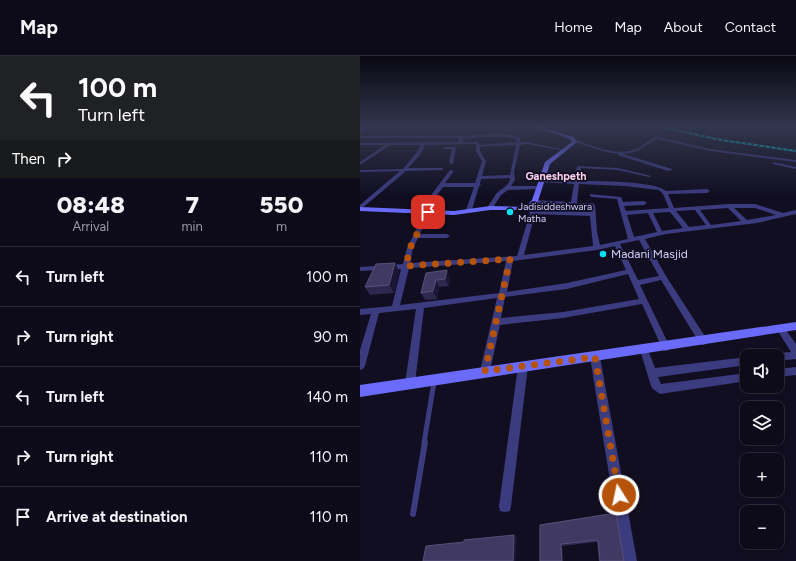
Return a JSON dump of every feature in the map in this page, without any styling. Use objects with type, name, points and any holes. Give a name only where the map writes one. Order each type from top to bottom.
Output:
[{"type":"street","points":[[360,164],[381,150]]},
{"type":"street","points":[[360,209],[420,151],[427,150]]},
{"type":"street","points":[[451,163],[454,150]]},
{"type":"street","points":[[469,210],[478,185],[484,160],[478,150]]},
{"type":"street","points":[[490,208],[499,194],[513,180],[512,176],[516,150]]},
{"type":"street","points":[[520,258],[530,211],[547,163],[564,150]]},
{"type":"street","points":[[708,150],[796,161]]},
{"type":"street","points":[[620,154],[670,170]]},
{"type":"street","points":[[764,158],[768,161],[796,168]]},
{"type":"street","points":[[574,204],[578,168],[588,167],[618,169],[649,176]]},
{"type":"street","points":[[588,167],[588,182]]},
{"type":"street","points":[[360,171],[441,169]]},
{"type":"street","points":[[395,308],[410,248],[425,212],[452,171]]},
{"type":"street","points":[[480,178],[512,176]]},
{"type":"street","points":[[541,181],[577,181],[661,189],[665,193],[672,210],[688,230]]},
{"type":"street","points":[[442,185],[478,185]]},
{"type":"street","points":[[506,188],[538,188]]},
{"type":"street","points":[[665,193],[707,191]]},
{"type":"street","points":[[592,195],[618,197],[622,204],[632,240]]},
{"type":"street","points":[[534,202],[592,205],[597,248]]},
{"type":"street","points":[[622,204],[644,203]]},
{"type":"street","points":[[624,213],[729,206],[754,206],[783,215]]},
{"type":"street","points":[[729,206],[746,222]]},
{"type":"street","points":[[360,209],[454,213],[490,208],[593,214]]},
{"type":"street","points":[[697,209],[710,227]]},
{"type":"street","points":[[360,269],[510,259],[597,248],[660,233],[746,222],[783,215],[795,211]]},
{"type":"street","points":[[650,212],[660,233]]},
{"type":"street","points":[[416,236],[447,236]]},
{"type":"street","points":[[641,238],[663,277],[703,340]]},
{"type":"street","points":[[617,244],[666,346]]},
{"type":"street","points":[[485,371],[510,259]]},
{"type":"street","points":[[360,312],[420,306],[567,286],[630,271]]},
{"type":"street","points":[[636,283],[663,277]]},
{"type":"street","points":[[495,322],[563,315],[644,301]]},
{"type":"street","points":[[410,383],[420,306]]},
{"type":"street","points":[[360,366],[376,310]]},
{"type":"street","points":[[360,391],[485,371],[644,350],[796,326]]},
{"type":"street","points":[[780,328],[796,351]]},
{"type":"street","points":[[644,350],[656,386],[660,389],[740,378]]},
{"type":"street","points":[[784,356],[796,355]]},
{"type":"street","points":[[595,357],[630,561]]},
{"type":"street","points":[[652,373],[740,362]]},
{"type":"street","points":[[504,506],[523,366]]},
{"type":"street","points":[[784,372],[796,370]]},
{"type":"lane","points":[[605,150],[620,154],[630,153],[637,150]]},
{"type":"lane","points":[[413,514],[435,379]]},
{"type":"building","points":[[395,263],[389,285],[365,287],[376,264]]},
{"type":"building","points":[[447,270],[445,279],[436,280],[433,291],[421,293],[426,273]]},
{"type":"building","points":[[616,513],[624,561],[600,561],[598,540],[561,544],[562,561],[540,561],[540,525]]},
{"type":"building","points":[[514,535],[513,561],[423,561],[426,546],[464,542],[464,540]]},
{"type":"railway","points":[[786,150],[796,151]]},
{"type":"place","name":"Jadisiddeshwara Matha","points":[[510,212]]},
{"type":"place","name":"Madani Masjid","points":[[603,254]]},
{"type":"district","name":"Ganeshpeth","points":[[556,176]]},
{"type":"route","points":[[428,212],[410,248],[406,266],[510,259],[485,371],[595,357],[619,495]]}]
